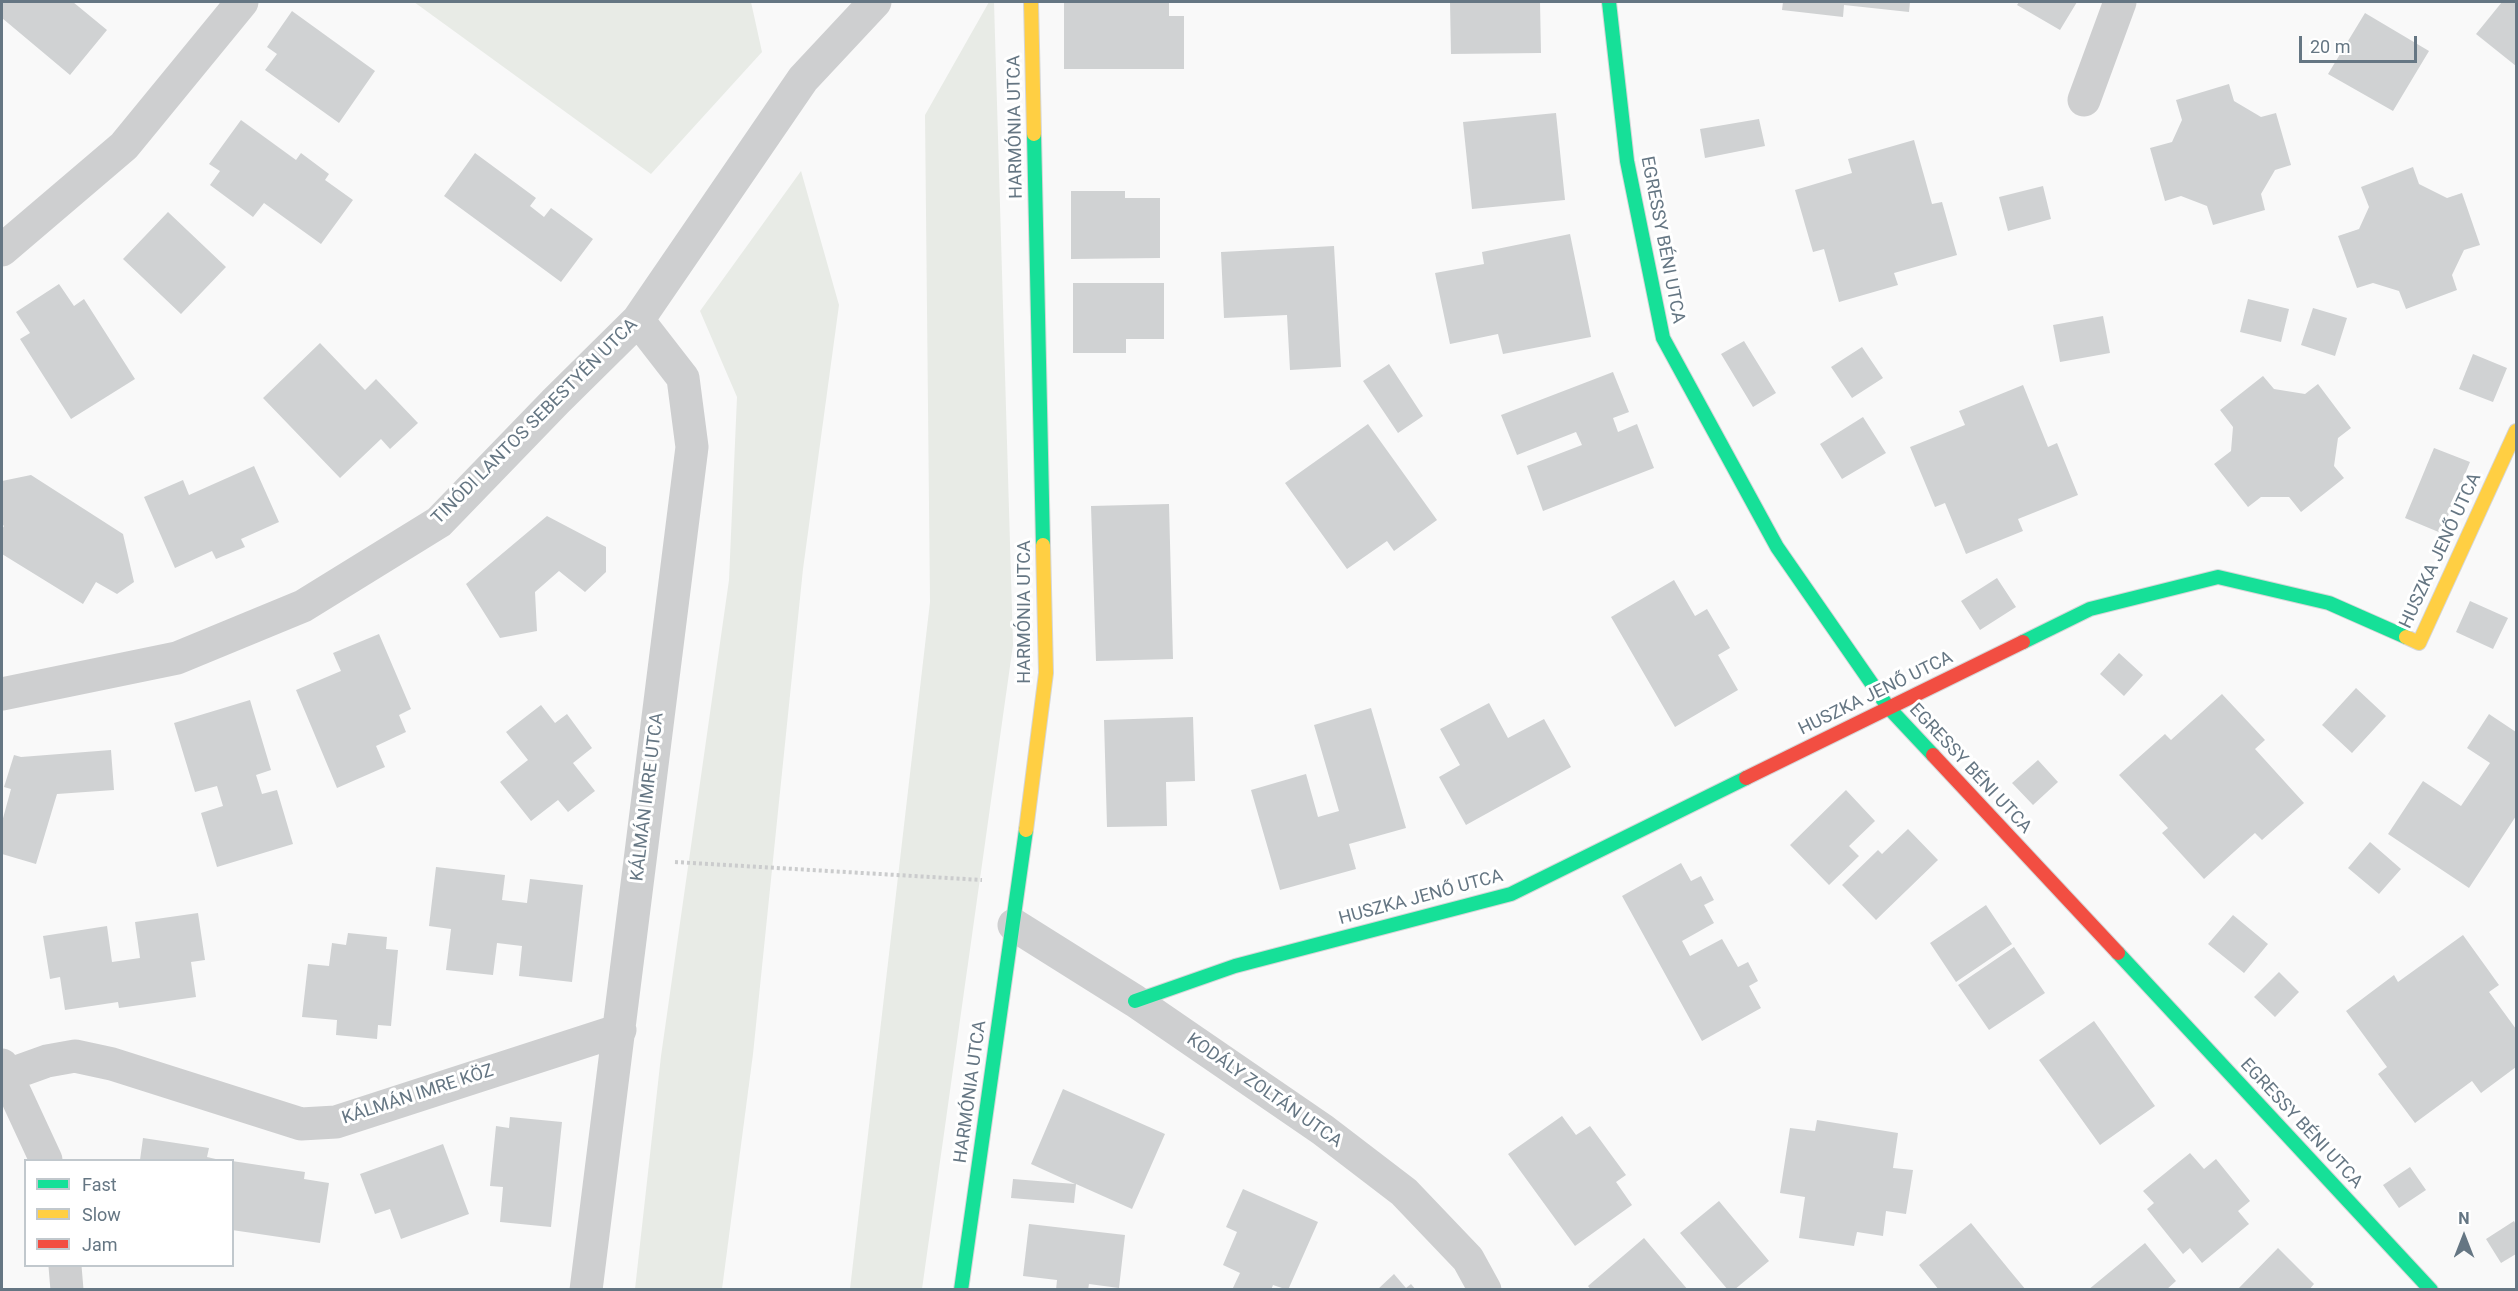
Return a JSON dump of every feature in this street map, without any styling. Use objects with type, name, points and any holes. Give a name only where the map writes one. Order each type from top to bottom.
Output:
[{"type":"street","points":[[2,250],[123,146],[242,2]]},
{"type":"street","name":"TINÓDI LANTOS SEBESTYÉN UTCA","points":[[2,694],[177,658],[303,606],[439,522],[556,400],[638,320],[803,79],[875,2]]},
{"type":"street","name":"HARMÓNIA UTCA","points":[[961,1290],[1014,925],[1046,673],[1031,2]]},
{"type":"street","name":"EGRESSY BÉNI UTCA","points":[[1609,2],[1627,161],[1663,338],[1778,547],[1888,707],[2430,1290]]},
{"type":"street","points":[[2084,100],[2120,2]]},
{"type":"street","name":"KÁLMÁN IMRE UTCA","points":[[586,1290],[692,447],[683,378],[638,320]]},
{"type":"street","name":"HUSZKA JENŐ UTCA","points":[[1135,1001],[1235,966],[1511,894],[2090,609],[2218,577],[2329,603],[2419,643],[2517,431]]},
{"type":"street","name":"KODÁLY ZOLTÁN UTCA","points":[[1014,925],[1135,1001],[1323,1130],[1404,1192],[1468,1259],[1485,1290]]},
{"type":"street","name":"KÁLMÁN IMRE KÖZ","points":[[5,1070],[75,1056],[112,1064],[301,1124],[336,1122],[620,1030]]},
{"type":"street","points":[[5,1070],[45,1159]]},
{"type":"street","points":[[65,1267],[68,1290]]},
{"type":"path","points":[[641,860],[1019,883]]},
{"type":"shaded area","points":[[414,2],[751,2],[762,52],[651,174]]},
{"type":"shaded area","points":[[989,2],[994,2],[1013,645],[922,1289],[850,1289],[930,602],[925,115]]},
{"type":"shaded area","points":[[801,171],[839,305],[803,569],[753,1054],[722,1289],[635,1289],[661,1056],[729,580],[737,397],[700,311]]},
{"type":"building","points":[[2,2],[73,2],[107,30],[70,75],[2,18]]},
{"type":"building","points":[[1064,2],[1169,2],[1169,16],[1184,16],[1184,69],[1064,69]]},
{"type":"building","points":[[1450,2],[1540,2],[1541,53],[1451,54]]},
{"type":"building","points":[[1783,2],[1910,2],[1909,12],[1844,5],[1843,17],[1782,10]]},
{"type":"building","points":[[2019,2],[2077,2],[2060,30],[2017,5]]},
{"type":"building","points":[[2502,2],[2516,2],[2516,66],[2476,34]]},
{"type":"building","points":[[292,11],[375,71],[339,123],[265,70],[277,54],[267,47]]},
{"type":"building","points":[[2365,13],[2429,51],[2393,111],[2328,74]]},
{"type":"building","points":[[2229,84],[2234,101],[2261,117],[2276,113],[2291,165],[2275,170],[2261,194],[2265,210],[2213,225],[2207,206],[2181,196],[2165,201],[2150,148],[2172,142],[2182,120],[2176,100]]},
{"type":"building","points":[[1556,113],[1565,200],[1472,209],[1463,122]]},
{"type":"building","points":[[1759,119],[1765,146],[1705,158],[1700,129]]},
{"type":"building","points":[[241,120],[296,160],[301,153],[329,174],[325,180],[353,200],[321,244],[264,203],[253,217],[210,185],[220,171],[209,164]]},
{"type":"building","points":[[1914,140],[1932,204],[1942,202],[1957,255],[1894,273],[1898,285],[1839,302],[1824,249],[1813,252],[1795,190],[1852,173],[1848,159]]},
{"type":"building","points":[[475,153],[536,198],[530,206],[544,217],[551,208],[593,239],[561,282],[444,196]]},
{"type":"building","points":[[2413,167],[2419,184],[2447,198],[2462,193],[2480,245],[2464,250],[2452,275],[2457,290],[2406,309],[2399,291],[2373,283],[2357,288],[2338,236],[2359,229],[2369,207],[2361,187]]},
{"type":"building","points":[[2043,186],[2051,219],[2008,231],[1999,197]]},
{"type":"building","points":[[1071,191],[1125,191],[1125,198],[1160,198],[1160,258],[1071,259]]},
{"type":"building","points":[[168,212],[226,267],[181,314],[123,259]]},
{"type":"building","points":[[1570,234],[1591,337],[1503,354],[1498,334],[1450,344],[1435,273],[1484,264],[1482,252]]},
{"type":"building","points":[[1334,246],[1341,367],[1290,370],[1287,315],[1224,318],[1221,252]]},
{"type":"building","points":[[1073,283],[1164,283],[1164,339],[1126,339],[1126,353],[1073,353]]},
{"type":"building","points":[[59,284],[74,306],[84,299],[135,379],[71,419],[20,339],[30,333],[16,312]]},
{"type":"building","points":[[2248,299],[2289,309],[2281,342],[2240,332]]},
{"type":"building","points":[[2313,308],[2347,318],[2335,356],[2301,345]]},
{"type":"building","points":[[2103,316],[2110,353],[2060,362],[2053,325]]},
{"type":"building","points":[[1744,341],[1776,393],[1753,407],[1721,354]]},
{"type":"building","points":[[320,343],[365,390],[376,379],[418,423],[390,449],[381,439],[340,478],[263,398]]},
{"type":"building","points":[[1862,347],[1883,378],[1852,398],[1831,367]]},
{"type":"building","points":[[2473,354],[2507,368],[2493,402],[2459,389]]},
{"type":"building","points":[[1389,364],[1423,416],[1398,433],[1363,381]]},
{"type":"building","points":[[1613,372],[1629,412],[1613,418],[1618,432],[1637,424],[1654,468],[1543,511],[1527,466],[1582,445],[1576,432],[1517,455],[1501,415]]},
{"type":"building","points":[[2263,376],[2274,389],[2305,394],[2318,384],[2351,428],[2338,438],[2334,466],[2344,478],[2301,512],[2289,497],[2261,497],[2248,507],[2214,464],[2231,451],[2233,427],[2220,410]]},
{"type":"building","points":[[2023,385],[2048,447],[2057,443],[2078,495],[2018,519],[2023,531],[1966,554],[1945,503],[1935,507],[1910,447],[1965,425],[1959,411]]},
{"type":"building","points":[[1863,417],[1886,453],[1842,479],[1820,444]]},
{"type":"building","points":[[1368,424],[1437,520],[1394,551],[1387,541],[1347,569],[1285,483]]},
{"type":"building","points":[[2434,448],[2470,462],[2441,533],[2405,518]]},
{"type":"building","points":[[254,466],[279,522],[241,539],[245,547],[216,559],[212,551],[175,568],[144,497],[183,480],[189,495]]},
{"type":"building","points":[[31,475],[123,534],[134,582],[117,594],[96,582],[83,604],[2,554],[4,526],[2,524],[2,481]]},
{"type":"building","points":[[1169,504],[1173,659],[1096,661],[1091,506]]},
{"type":"building","points":[[547,516],[606,547],[606,572],[585,592],[559,571],[535,592],[537,631],[500,638],[466,584]]},
{"type":"building","points":[[1997,578],[2016,607],[1980,630],[1961,601]]},
{"type":"building","points":[[1674,580],[1695,616],[1707,609],[1730,648],[1718,655],[1738,690],[1675,727],[1611,617]]},
{"type":"building","points":[[2470,601],[2508,618],[2493,649],[2456,632]]},
{"type":"building","points":[[379,634],[411,709],[399,715],[406,732],[376,746],[385,767],[337,788],[296,690],[341,671],[333,653]]},
{"type":"building","points":[[2119,653],[2143,675],[2124,696],[2100,674]]},
{"type":"building","points":[[2356,688],[2386,716],[2352,753],[2322,725]]},
{"type":"building","points":[[2222,694],[2265,740],[2255,749],[2304,803],[2262,840],[2255,833],[2204,879],[2162,833],[2168,828],[2119,775],[2165,734],[2171,740]]},
{"type":"building","points":[[250,700],[271,770],[256,775],[262,794],[277,790],[293,844],[217,867],[201,813],[223,806],[217,786],[195,792],[174,723]]},
{"type":"building","points":[[1489,703],[1508,738],[1544,719],[1571,767],[1466,825],[1439,777],[1460,765],[1440,729]]},
{"type":"building","points":[[541,705],[555,723],[567,714],[592,748],[573,763],[595,791],[568,812],[558,800],[531,821],[500,782],[528,760],[506,732]]},
{"type":"building","points":[[1371,708],[1406,828],[1349,844],[1356,869],[1280,890],[1251,790],[1306,774],[1318,817],[1339,811],[1314,725]]},
{"type":"building","points":[[2489,714],[2516,732],[2516,816],[2469,888],[2388,834],[2423,781],[2461,806],[2490,763],[2467,748]]},
{"type":"building","points":[[1193,717],[1195,781],[1166,782],[1167,826],[1107,827],[1104,720]]},
{"type":"building","points":[[111,750],[114,790],[57,794],[36,864],[2,854],[2,822],[11,789],[4,787],[14,755],[21,757]]},
{"type":"building","points":[[2038,760],[2058,782],[2033,805],[2012,783]]},
{"type":"building","points":[[1846,790],[1875,821],[1849,846],[1859,856],[1829,885],[1790,845]]},
{"type":"building","points":[[1908,829],[1938,860],[1876,920],[1842,885],[1878,850],[1882,854]]},
{"type":"building","points":[[2370,842],[2401,869],[2379,894],[2348,868]]},
{"type":"building","points":[[1681,863],[1691,881],[1701,876],[1714,900],[1704,905],[1714,923],[1682,941],[1690,956],[1722,939],[1738,967],[1748,962],[1758,981],[1749,986],[1761,1008],[1702,1041],[1622,896]]},
{"type":"building","points":[[436,867],[505,875],[502,900],[527,903],[530,879],[583,885],[572,982],[519,976],[522,946],[497,943],[493,975],[446,970],[451,929],[429,926]]},
{"type":"building","points":[[1986,905],[2012,944],[1956,982],[1930,943]]},
{"type":"building","points":[[198,913],[205,960],[191,962],[196,997],[119,1008],[118,1002],[65,1010],[60,977],[50,979],[43,936],[107,926],[112,962],[140,958],[135,922]]},
{"type":"building","points":[[2233,915],[2268,944],[2244,973],[2208,944]]},
{"type":"building","points":[[348,933],[387,937],[386,949],[398,950],[391,1026],[378,1025],[377,1039],[336,1035],[337,1020],[302,1017],[308,964],[329,966],[332,943],[346,945]]},
{"type":"building","points":[[2463,935],[2499,985],[2489,992],[2516,1029],[2516,1067],[2481,1093],[2472,1081],[2415,1123],[2378,1074],[2387,1067],[2346,1011],[2394,975],[2398,982]]},
{"type":"building","points":[[2014,947],[2045,993],[1989,1030],[1958,985]]},
{"type":"building","points":[[2279,972],[2299,992],[2275,1017],[2254,997]]},
{"type":"building","points":[[2094,1021],[2155,1106],[2100,1145],[2039,1060]]},
{"type":"building","points":[[1063,1089],[1165,1134],[1132,1209],[1076,1184],[1074,1203],[1011,1198],[1013,1179],[1075,1184],[1031,1164]]},
{"type":"building","points":[[1562,1116],[1576,1135],[1590,1126],[1626,1175],[1616,1182],[1632,1205],[1575,1246],[1508,1154]]},
{"type":"building","points":[[510,1117],[562,1122],[551,1227],[500,1222],[503,1187],[490,1186],[496,1126],[509,1128]]},
{"type":"building","points":[[1817,1120],[1898,1133],[1893,1168],[1913,1170],[1906,1214],[1886,1211],[1883,1236],[1857,1232],[1854,1246],[1799,1238],[1805,1197],[1780,1193],[1790,1128],[1815,1131]]},
{"type":"building","points":[[143,1138],[209,1148],[207,1157],[216,1159],[140,1159]]},
{"type":"building","points":[[443,1144],[469,1214],[401,1239],[390,1209],[375,1214],[360,1174]]},
{"type":"building","points":[[2190,1153],[2204,1169],[2216,1159],[2250,1201],[2238,1211],[2249,1224],[2202,1263],[2190,1248],[2183,1254],[2147,1209],[2154,1203],[2143,1191]]},
{"type":"building","points":[[234,1161],[305,1172],[304,1179],[329,1183],[320,1243],[234,1230]]},
{"type":"building","points":[[2410,1167],[2426,1190],[2399,1208],[2383,1185]]},
{"type":"building","points":[[1243,1189],[1318,1222],[1288,1290],[1273,1285],[1271,1290],[1232,1290],[1240,1273],[1223,1265],[1237,1232],[1226,1227]]},
{"type":"building","points":[[1719,1201],[1769,1261],[1734,1290],[1728,1290],[1680,1233]]},
{"type":"building","points":[[2514,1221],[2516,1254],[2501,1263],[2486,1239]]},
{"type":"building","points":[[1971,1223],[2026,1290],[1939,1290],[1919,1265]]},
{"type":"building","points":[[1029,1224],[1125,1235],[1119,1288],[1089,1284],[1088,1290],[1056,1290],[1057,1280],[1023,1276]]},
{"type":"building","points":[[1644,1238],[1688,1290],[1591,1290],[1588,1286]]},
{"type":"building","points":[[2145,1243],[2176,1281],[2166,1290],[2088,1290]]},
{"type":"building","points":[[2278,1248],[2314,1284],[2309,1290],[2237,1290]]},
{"type":"building","points":[[1394,1274],[1406,1288],[1411,1284],[1416,1290],[1377,1290]]},
{"type":"traffic: fast","points":[[1609,2],[1627,161],[1663,338],[1777,547],[1888,707],[1933,755]]},
{"type":"traffic: fast","points":[[1034,134],[1043,545]]},
{"type":"traffic: fast","points":[[2023,642],[2090,609],[2218,577],[2329,603],[2406,637]]},
{"type":"traffic: fast","points":[[1135,1001],[1235,966],[1511,894],[1746,778]]},
{"type":"traffic: fast","points":[[961,1290],[1026,830]]},
{"type":"traffic: fast","points":[[2118,953],[2431,1290]]},
{"type":"traffic: slow","points":[[1031,2],[1034,134]]},
{"type":"traffic: slow","points":[[2406,637],[2419,643],[2516,431]]},
{"type":"traffic: slow","points":[[1026,830],[1046,673],[1043,545]]},
{"type":"traffic: jam","points":[[1746,778],[2023,642]]},
{"type":"traffic: jam","points":[[1933,755],[2118,953]]}]
